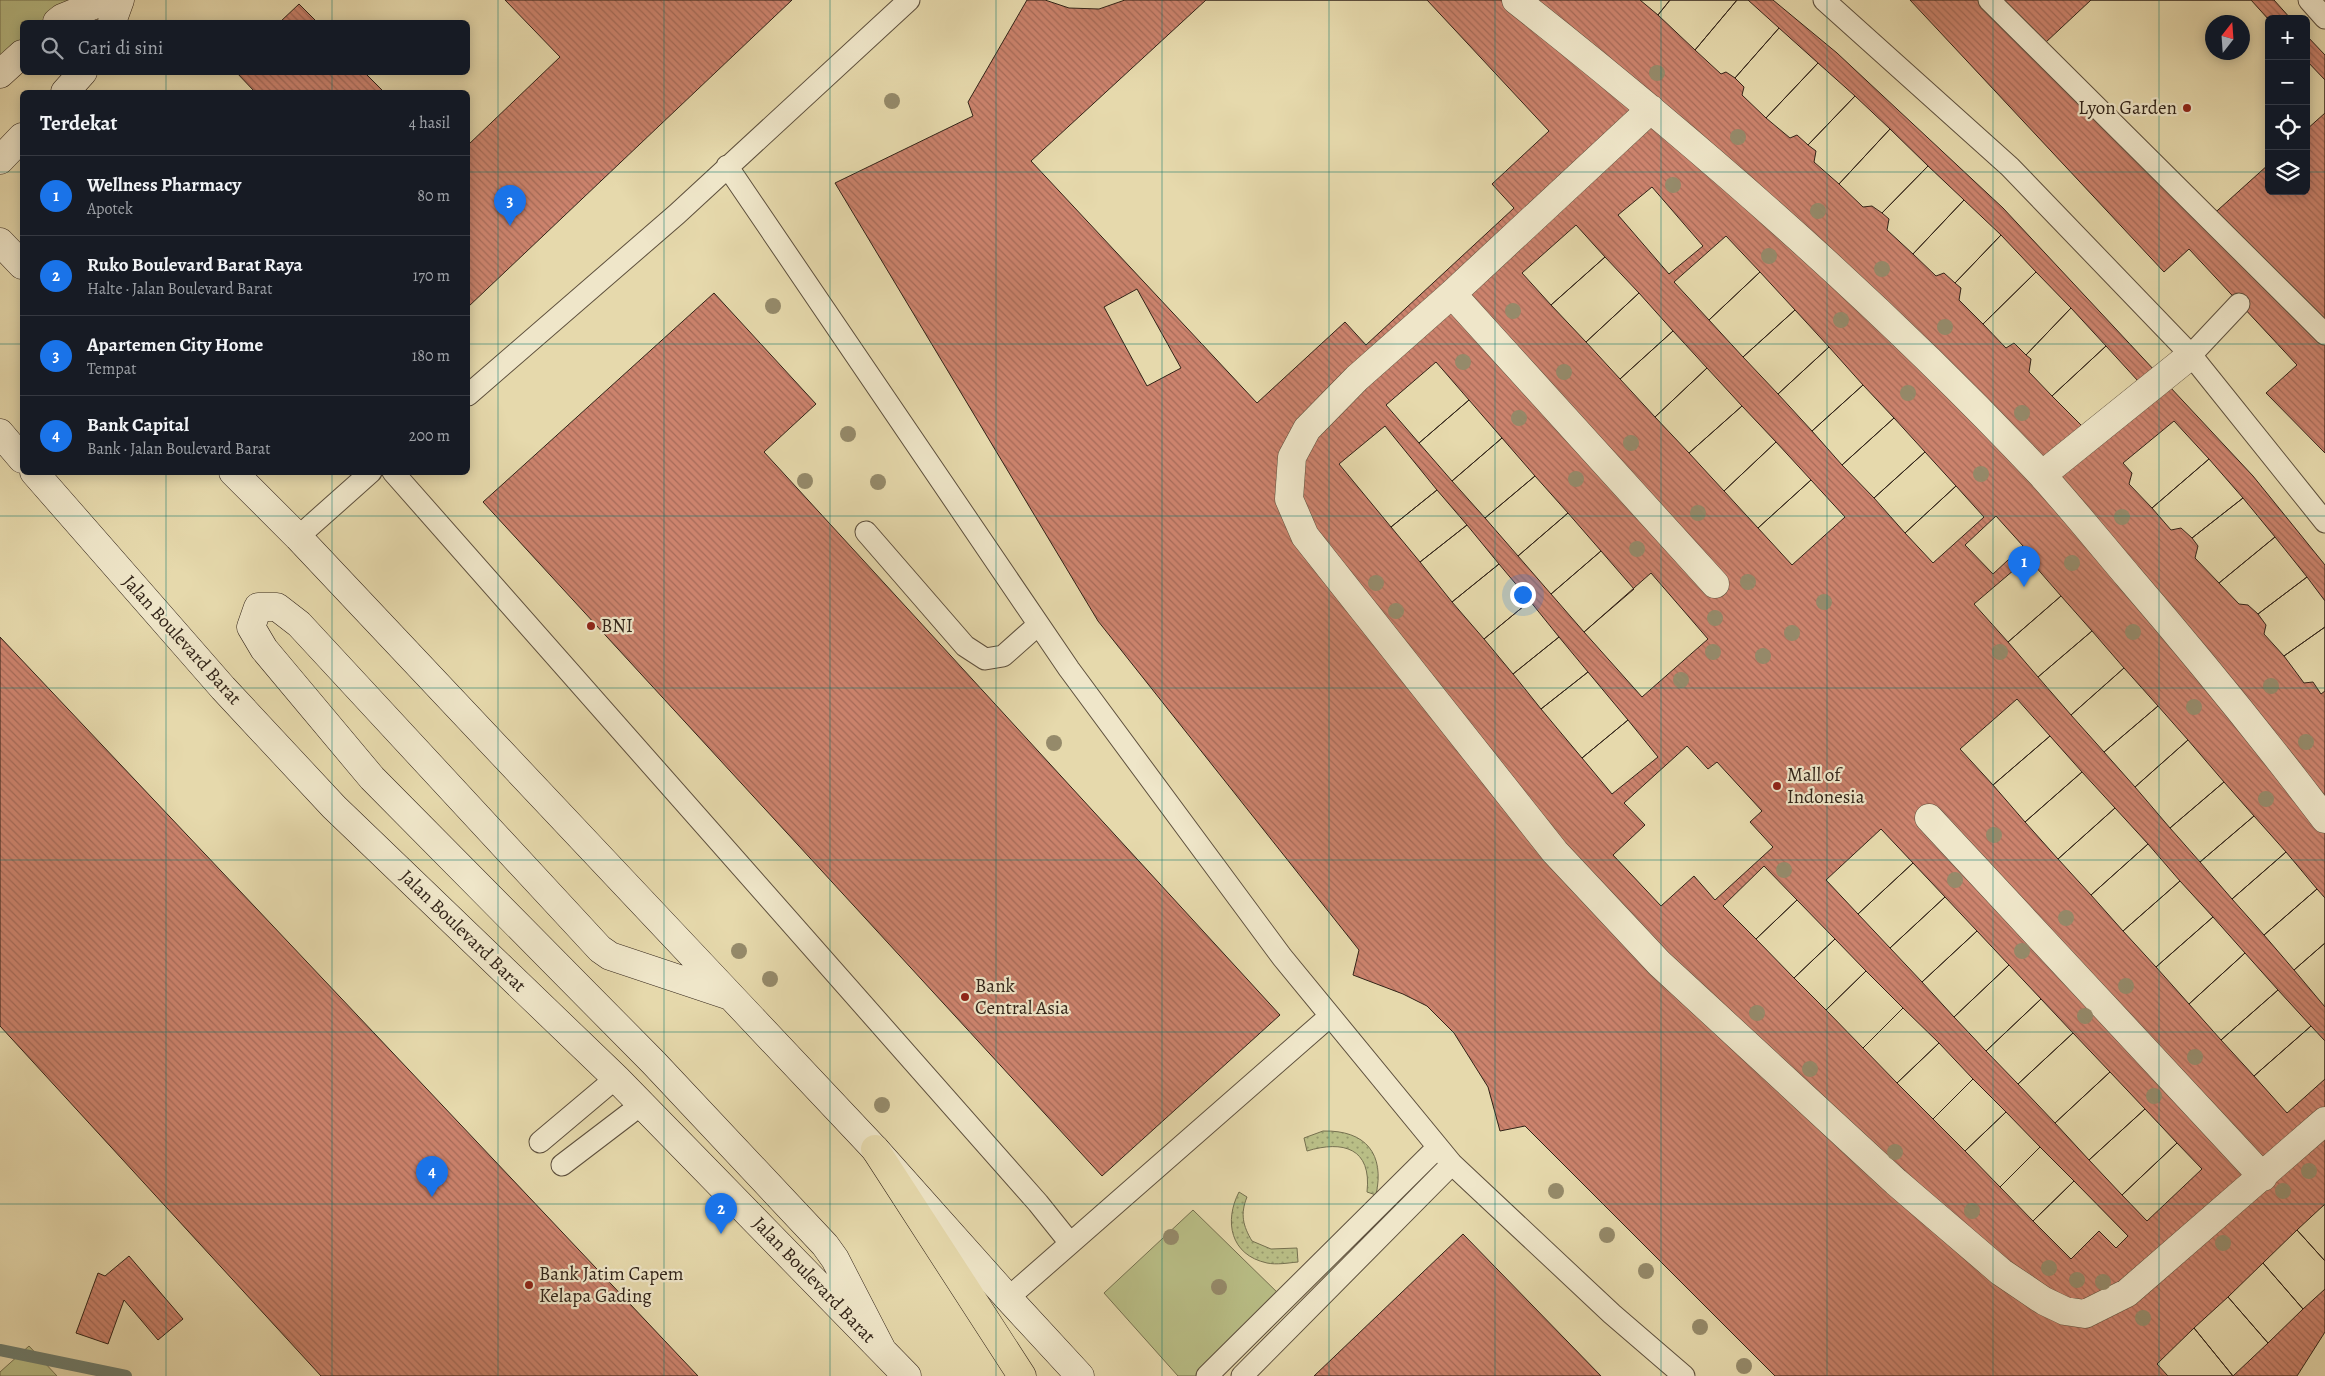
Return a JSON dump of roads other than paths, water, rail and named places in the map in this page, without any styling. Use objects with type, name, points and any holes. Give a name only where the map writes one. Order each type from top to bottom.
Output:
[{"type":"highway","points":[[875,1149],[1022,1376]]},
{"type":"street","points":[[60,20],[106,0]]},
{"type":"street","points":[[113,20],[120,0]]},
{"type":"street","points":[[1516,0],[1651,109],[1827,264],[1901,333],[2042,475],[2216,680],[2325,819]]},
{"type":"street","points":[[0,74],[20,56]]},
{"type":"street","points":[[67,90],[80,75]]},
{"type":"street","points":[[1651,109],[1452,294],[1357,378],[1308,429],[1292,457],[1289,499],[1305,536],[1555,852],[1659,963],[1896,1182],[2001,1272],[2044,1301],[2065,1311],[2085,1314],[2128,1293],[2325,1121]]},
{"type":"street","points":[[0,160],[20,139]]},
{"type":"street","points":[[0,242],[20,263]]},
{"type":"street","points":[[1452,294],[1715,584]]},
{"type":"street","points":[[2042,475],[2192,355]]},
{"type":"street","points":[[0,433],[20,457]]},
{"type":"street","name":"Jalan Boulevard Barat","points":[[37,475],[223,688],[334,807],[616,1078],[907,1376]]},
{"type":"street","points":[[236,475],[298,538],[875,1149],[1080,1376]]},
{"type":"street","points":[[730,996],[610,956],[600,949],[299,624],[277,607],[258,607],[251,627],[264,649],[372,778],[653,1062],[825,1245],[835,1259],[882,1350]]},
{"type":"street","points":[[1929,818],[2263,1177]]},
{"type":"lane","points":[[470,393],[677,214],[909,0]]},
{"type":"lane","points":[[1824,0],[2010,167],[2192,355],[2325,522]]},
{"type":"lane","points":[[1989,0],[2325,334]]},
{"type":"lane","points":[[2309,0],[2325,18]]},
{"type":"lane","points":[[728,166],[1038,626],[1282,957],[1452,1164],[1612,1314],[1684,1376]]},
{"type":"lane","points":[[2192,355],[2239,304]]},
{"type":"lane","points":[[298,538],[368,475]]},
{"type":"lane","points":[[396,475],[1038,1203],[1070,1243]]},
{"type":"lane","points":[[866,532],[965,646],[985,659],[1003,656],[1038,626]]},
{"type":"lane","points":[[1008,1298],[1330,1016]]},
{"type":"lane","points":[[540,1142],[616,1078]]},
{"type":"lane","points":[[562,1165],[642,1104]]},
{"type":"lane","points":[[1207,1376],[1438,1147]]},
{"type":"lane","points":[[1242,1376],[1452,1164]]},
{"type":"waterway","points":[[0,1350],[126,1376]]},
{"type":"place","name":"Lyon Garden","points":[[2187,108]]},
{"type":"place","name":"Apartemen City Home","points":[[510,226]]},
{"type":"place","name":"Wellness Pharmacy","points":[[2024,587]]},
{"type":"place","name":"BNI","points":[[591,626]]},
{"type":"place","name":"Mall of Indonesia","points":[[1777,786]]},
{"type":"place","name":"Bank Central Asia","points":[[965,997]]},
{"type":"place","name":"Bank Capital","points":[[432,1197]]},
{"type":"place","name":"Ruko Boulevard Barat Raya","points":[[721,1234]]},
{"type":"place","name":"Bank Jatim Capem Kelapa Gading","points":[[529,1285]]}]
